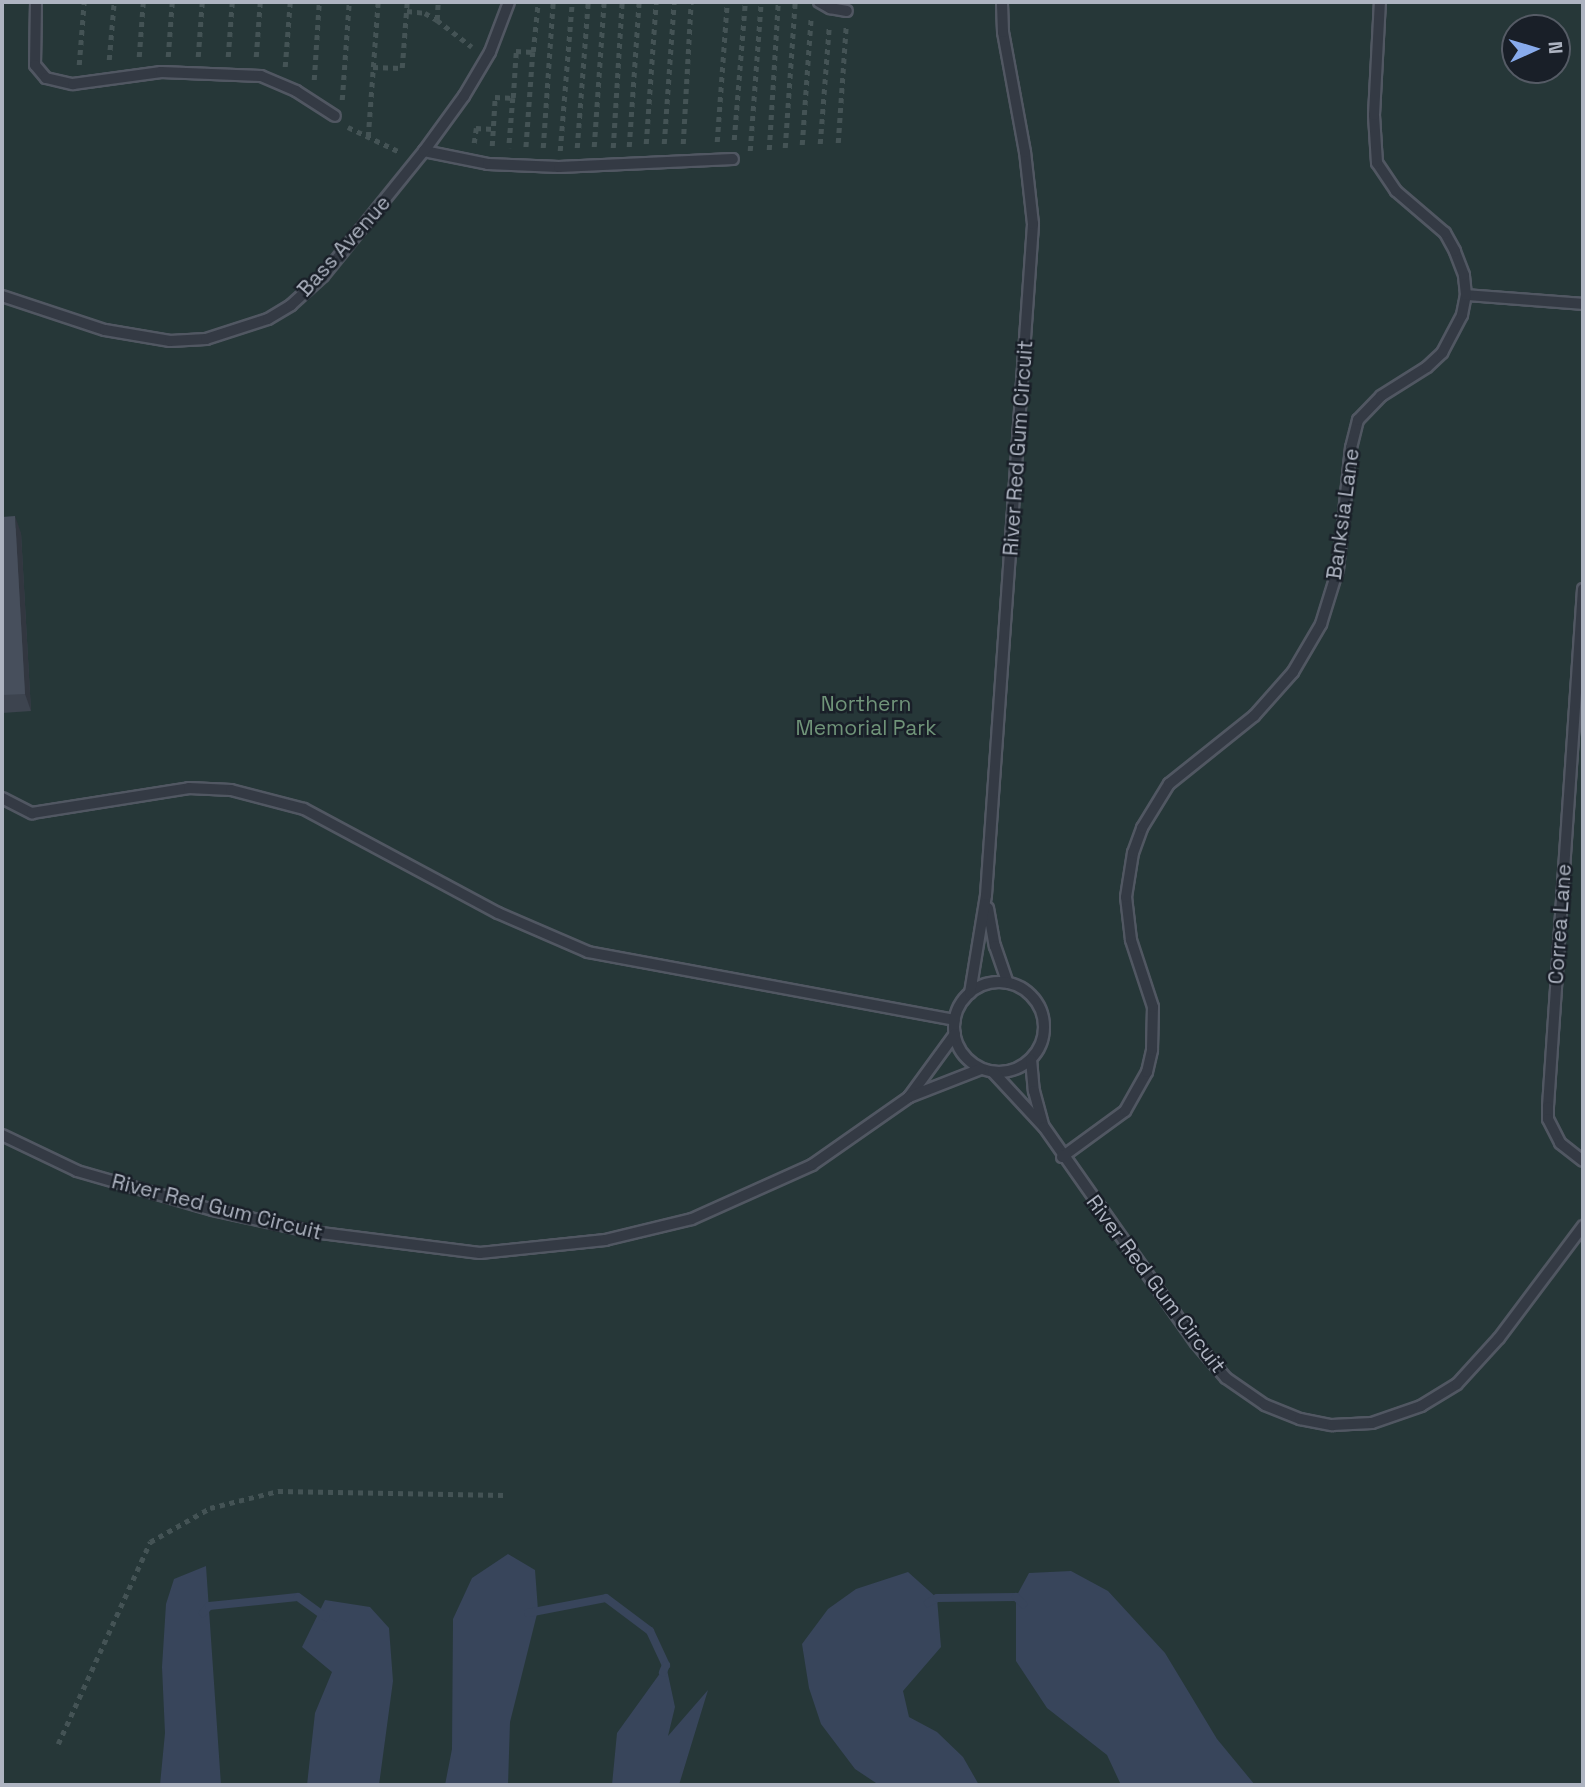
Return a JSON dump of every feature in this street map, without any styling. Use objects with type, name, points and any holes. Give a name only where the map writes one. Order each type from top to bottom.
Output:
[{"type":"lane","points":[[36,2],[35,65],[46,78],[78,83],[167,72],[255,76],[284,85],[335,116]]},
{"type":"lane","name":"Bass Avenue","points":[[2,296],[104,330],[144,339],[206,339],[268,319],[292,304],[323,276],[421,155],[464,96],[486,59],[509,2]]},
{"type":"lane","points":[[819,2],[830,8],[847,11]]},
{"type":"lane","name":"River Red Gum Circuit","points":[[970,993],[986,895],[1033,224],[1025,152],[1005,44],[1002,2]]},
{"type":"lane","name":"Banksia Lane","points":[[1062,1157],[1125,1111],[1147,1072],[1152,1050],[1153,1007],[1131,940],[1126,897],[1128,877],[1142,828],[1169,784],[1254,716],[1293,672],[1321,624],[1338,569],[1353,435],[1358,420],[1381,396],[1427,367],[1442,353],[1455,334],[1466,295],[1464,275],[1445,233],[1396,191],[1377,163],[1374,115],[1380,2]]},
{"type":"lane","points":[[421,155],[490,164],[559,167],[733,159]]},
{"type":"lane","points":[[1466,295],[1583,304]]},
{"type":"lane","name":"Correa Lane","points":[[1583,589],[1548,1119],[1560,1143],[1583,1161]]},
{"type":"lane","points":[[2,798],[32,813],[189,788],[231,790],[304,809],[498,913],[588,952],[955,1020]]},
{"type":"lane","name":"River Red Gum Circuit","points":[[986,895],[995,946],[1008,983]]},
{"type":"lane","points":[[994,982],[1008,983],[1031,996],[1041,1014],[1044,1035],[1031,1059],[1007,1072],[993,1072],[981,1069],[964,1054],[954,1034],[955,1020],[960,1005],[970,993],[994,982]]},
{"type":"lane","name":"River Red Gum Circuit","points":[[909,1097],[954,1034]]},
{"type":"lane","name":"River Red Gum Circuit","points":[[1031,1059],[1034,1091],[1044,1127]]},
{"type":"lane","name":"River Red Gum Circuit","points":[[2,1135],[77,1171],[213,1210],[313,1232],[480,1253],[605,1240],[692,1219],[812,1165],[909,1097],[981,1069]]},
{"type":"lane","name":"River Red Gum Circuit","points":[[993,1072],[1044,1127],[1062,1157],[1196,1343],[1226,1378],[1265,1405],[1300,1419],[1332,1425],[1372,1423],[1421,1406],[1457,1384],[1499,1338],[1583,1226]]},
{"type":"path","points":[[78,83],[84,2]]},
{"type":"path","points":[[108,79],[114,2]]},
{"type":"path","points":[[138,75],[143,2]]},
{"type":"path","points":[[167,72],[172,2]]},
{"type":"path","points":[[196,72],[202,2]]},
{"type":"path","points":[[227,74],[232,2]]},
{"type":"path","points":[[255,76],[260,2]]},
{"type":"path","points":[[284,85],[290,2]]},
{"type":"path","points":[[312,102],[319,2]]},
{"type":"path","points":[[349,2],[341,111],[335,116],[368,137],[421,155]]},
{"type":"path","points":[[368,137],[378,2]]},
{"type":"path","points":[[373,67],[402,68],[407,2]]},
{"type":"path","points":[[437,20],[438,2]]},
{"type":"path","points":[[524,166],[538,2]]},
{"type":"path","points":[[542,166],[553,2]]},
{"type":"path","points":[[559,167],[572,2]]},
{"type":"path","points":[[576,167],[587,2]]},
{"type":"path","points":[[593,166],[604,2]]},
{"type":"path","points":[[612,166],[622,2]]},
{"type":"path","points":[[627,165],[639,2]]},
{"type":"path","points":[[645,164],[656,2]]},
{"type":"path","points":[[662,164],[674,2]]},
{"type":"path","points":[[682,163],[691,2]]},
{"type":"path","points":[[716,161],[727,2]]},
{"type":"path","points":[[733,159],[745,2]]},
{"type":"path","points":[[750,154],[761,2]]},
{"type":"path","points":[[769,150],[778,2]]},
{"type":"path","points":[[786,148],[795,2]]},
{"type":"path","points":[[820,144],[830,8]]},
{"type":"path","points":[[407,11],[425,13],[437,20],[486,59]]},
{"type":"path","points":[[838,143],[847,11]]},
{"type":"path","points":[[802,145],[811,15]]},
{"type":"path","points":[[508,165],[516,51],[533,52]]},
{"type":"path","points":[[490,164],[495,97],[513,98]]},
{"type":"path","points":[[473,162],[475,128],[493,129]]},
{"type":"path","points":[[58,1744],[150,1542],[210,1508],[278,1491],[505,1496]]},
{"type":"green space","name":"Northern Memorial Park","points":[[2,2],[1583,2],[1583,1785],[2,1785]]},
{"type":"water","points":[[508,1554],[535,1570],[538,1610],[510,1722],[508,1785],[445,1785],[452,1749],[453,1619],[472,1578]]},
{"type":"water","points":[[206,1566],[221,1785],[160,1785],[165,1733],[162,1667],[166,1604],[174,1579]]},
{"type":"water","points":[[1071,1571],[1108,1591],[1165,1653],[1217,1739],[1255,1785],[1121,1785],[1107,1755],[1047,1708],[1016,1661],[1016,1597],[1029,1573]]},
{"type":"water","points":[[908,1572],[937,1598],[941,1647],[903,1691],[909,1717],[937,1732],[963,1757],[979,1785],[879,1785],[855,1769],[821,1724],[809,1688],[802,1644],[828,1609],[856,1589]]},
{"type":"water","points":[[325,1600],[370,1607],[389,1628],[393,1681],[379,1785],[307,1785],[315,1713],[332,1672],[302,1647]]},
{"type":"water","points":[[666,1665],[675,1707],[668,1736],[708,1690],[679,1785],[612,1785],[617,1733]]},
{"type":"building","points":[[15,516],[25,694],[2,695],[2,517]]},
{"type":"waterway","points":[[203,1613],[209,1606],[298,1597],[326,1617]]},
{"type":"waterway","points":[[928,1603],[937,1598],[1016,1597],[1023,1604]]},
{"type":"waterway","points":[[528,1613],[606,1598],[650,1631],[666,1665],[663,1672]]}]
